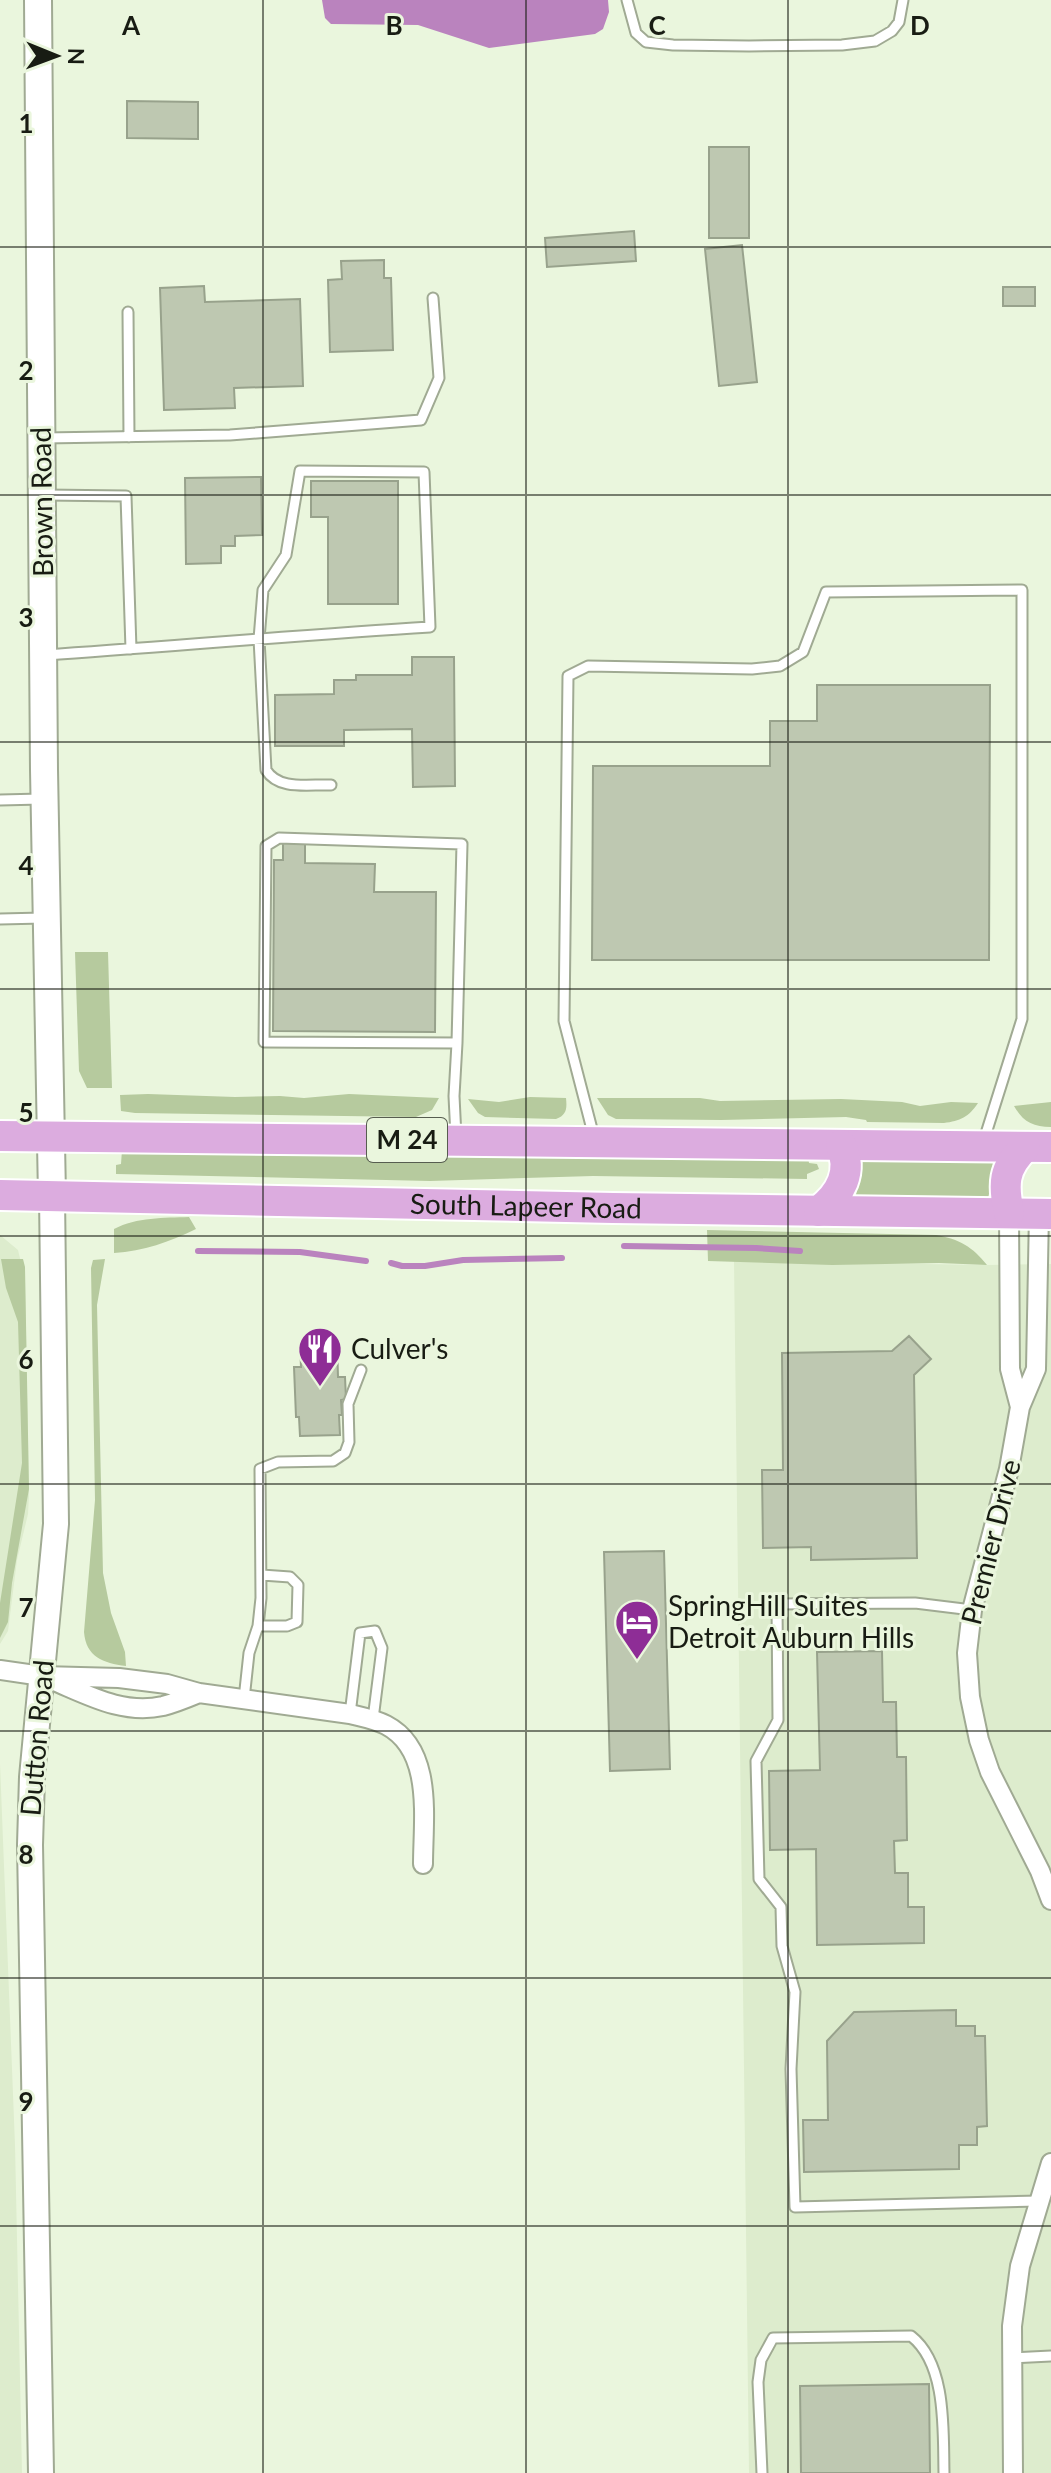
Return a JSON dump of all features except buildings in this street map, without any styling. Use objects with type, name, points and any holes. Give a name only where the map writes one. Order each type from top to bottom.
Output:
[{"type":"main road","name":"Brown Road","points":[[38,0],[44,799],[52,1196]]},
{"type":"main road","name":"M 24","points":[[0,1136],[1038,1147]]},
{"type":"main road","points":[[819,1211],[832,1201],[845,1177],[845,1154],[841,1145]]},
{"type":"main road","points":[[1033,1213],[1006,1178],[1015,1157],[1038,1147]]},
{"type":"main road","name":"South Lapeer Road","points":[[0,1195],[1033,1213]]},
{"type":"street","name":"Dutton Road","points":[[41,2473],[30,1845],[32,1777],[56,1524],[52,1196]]},
{"type":"street","name":"Premier Drive","points":[[1020,1407],[1010,1369],[1033,1213]]},
{"type":"street","name":"Premier Drive","points":[[1033,1213],[1036,1369],[1020,1407],[1009,1469],[972,1610],[967,1653],[970,1697],[979,1740],[990,1772],[1040,1871],[1051,1900]]},
{"type":"street","points":[[0,1670],[42,1676],[119,1678],[167,1684],[199,1693],[350,1714],[389,1726],[403,1738],[414,1754],[419,1769],[423,1796],[423,1864]]},
{"type":"street","points":[[42,1676],[113,1705],[134,1708],[166,1705],[199,1693]]},
{"type":"street","points":[[1013,2473],[1012,2326],[1020,2266],[1051,2163]]},
{"type":"lane","points":[[627,0],[636,33],[646,42],[749,46],[842,45],[875,41],[892,31],[899,22],[903,0]]},
{"type":"lane","points":[[41,438],[230,435],[421,420],[439,378],[433,298]]},
{"type":"lane","points":[[128,312],[129,437]]},
{"type":"lane","points":[[43,655],[259,639],[430,627],[424,472],[300,471],[286,555],[263,590],[259,639],[266,770],[280,784],[331,785]]},
{"type":"lane","points":[[42,495],[126,496],[131,649]]},
{"type":"lane","points":[[595,1142],[564,1021],[568,676],[588,666],[752,669],[780,666],[803,652],[826,592],[1022,590],[1022,1019],[982,1146]]},
{"type":"lane","points":[[0,800],[44,799]]},
{"type":"lane","points":[[456,1140],[454,1096],[457,1043],[462,844],[279,838],[266,846],[264,1042],[457,1043]]},
{"type":"lane","points":[[0,919],[46,918]]},
{"type":"lane","points":[[244,1699],[249,1653],[258,1626],[262,1575],[260,1469],[278,1462],[333,1461],[345,1453],[349,1442],[348,1404],[361,1370]]},
{"type":"lane","points":[[258,1626],[287,1626],[297,1622],[298,1585],[290,1577],[262,1575]]},
{"type":"lane","points":[[972,1610],[915,1603],[777,1604],[778,1720],[756,1761],[759,1879],[781,1907],[782,1946],[795,1992],[791,2069],[795,2207],[1045,2191]]},
{"type":"lane","points":[[350,1714],[360,1633],[375,1631],[382,1648],[373,1719]]},
{"type":"lane","points":[[762,2473],[758,2382],[761,2360],[773,2338],[911,2336],[922,2344],[941,2392],[944,2473]]},
{"type":"lane","points":[[1010,2358],[1051,2356]]},
{"type":"shaded area","points":[[322,0],[608,0],[609,12],[603,29],[595,34],[489,48],[418,25],[331,24],[325,18]]},
{"type":"shaded area","points":[[75,952],[108,952],[112,1088],[87,1088],[79,1071]]},
{"type":"shaded area","points":[[349,1094],[439,1098],[432,1110],[416,1117],[121,1111],[120,1095],[304,1098]]},
{"type":"shaded area","points":[[530,1097],[566,1098],[566,1111],[556,1119],[485,1117],[468,1099],[499,1102]]},
{"type":"shaded area","points":[[597,1098],[700,1098],[720,1101],[841,1099],[920,1106],[978,1103],[964,1118],[944,1123],[867,1122],[846,1117],[616,1119],[608,1115]]},
{"type":"shaded area","points":[[1051,1102],[1051,1127],[1029,1122],[1014,1106]]},
{"type":"shaded area","points":[[122,1150],[808,1157],[809,1163],[817,1164],[819,1169],[807,1174],[807,1179],[593,1176],[430,1181],[116,1174],[116,1165],[121,1164]]},
{"type":"shaded area","points":[[865,1159],[991,1161],[988,1198],[856,1195]]},
{"type":"shaded area","points":[[189,1217],[196,1229],[156,1245],[114,1253],[114,1229],[141,1220]]},
{"type":"shaded area","points":[[707,1230],[936,1235],[965,1245],[987,1265],[708,1261]]},
{"type":"shaded area","points":[[0,1235],[18,1250],[25,1279],[29,1496],[8,1631],[0,1644]]},
{"type":"shaded area","points":[[1,1259],[23,1259],[25,1267],[29,1489],[8,1622],[0,1638],[0,1603],[22,1463],[18,1322],[6,1288]]},
{"type":"shaded area","points":[[105,1259],[97,1305],[103,1573],[126,1666],[110,1663],[92,1653],[84,1632],[95,1500],[91,1268],[93,1260]]},
{"type":"shaded area","points":[[734,1261],[1051,1264],[1051,2473],[749,2473]]},
{"type":"shaded area","points":[[0,1764],[15,2145],[22,2473],[0,2473]]},
{"type":"waterway","points":[[624,1246],[800,1251]]},
{"type":"waterway","points":[[198,1251],[300,1252],[366,1261]]},
{"type":"waterway","points":[[391,1263],[425,1266],[463,1260],[562,1258]]},
{"type":"place","name":"Culver's","points":[[320,1388]]},
{"type":"place","name":"SpringHill Suites Detroit Auburn Hills","points":[[637,1661]]}]
